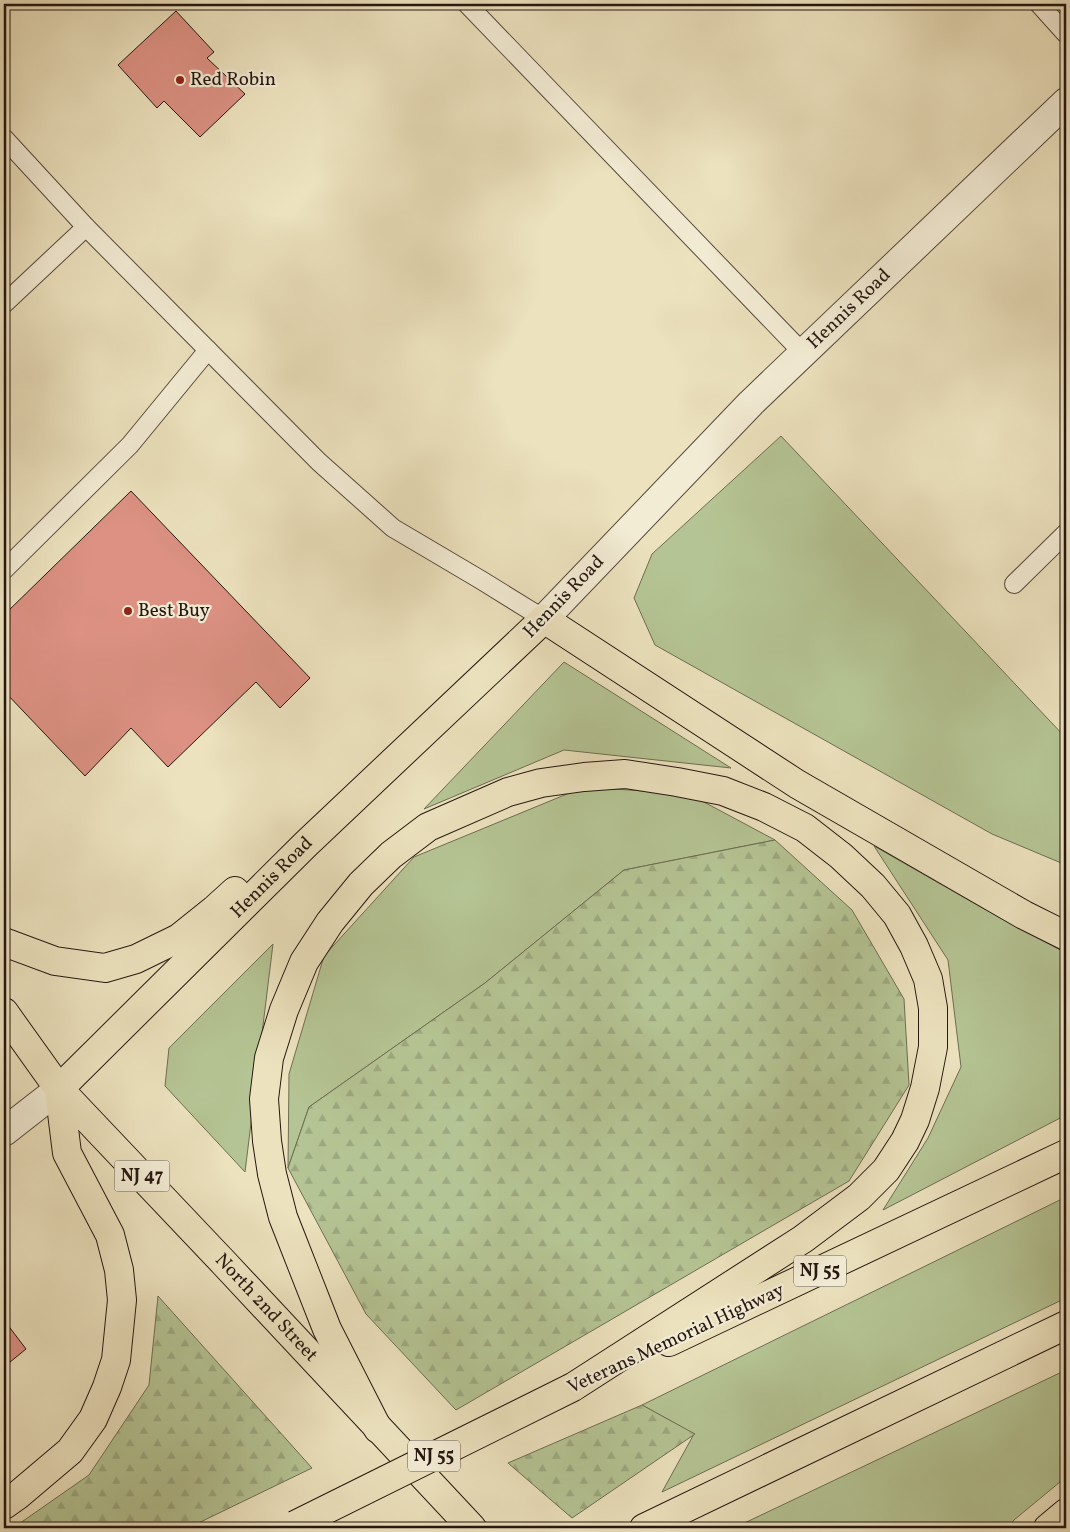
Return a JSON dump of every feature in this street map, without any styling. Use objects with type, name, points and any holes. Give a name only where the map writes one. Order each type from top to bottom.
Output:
[{"type":"main road","name":"Hennis Road","points":[[59,1089],[306,844],[544,619]]},
{"type":"main road","points":[[544,619],[797,784],[1024,915],[1066,936]]},
{"type":"main road","points":[[378,1429],[327,1329],[283,1218],[272,1174],[264,1099],[269,1058],[284,1010],[304,962],[330,922],[361,884],[391,855],[428,827],[508,792],[541,783],[584,776],[625,774],[723,790],[764,807],[804,828],[841,856],[873,886],[897,915],[914,946],[928,979],[932,1008],[933,1047],[925,1088],[915,1120],[905,1141],[886,1170],[859,1197],[803,1239],[573,1387]]},
{"type":"main road","points":[[4,942],[55,961],[104,968],[136,960],[179,938],[214,910],[262,865],[306,844]]},
{"type":"main road","name":"NJ 47","points":[[4,1012],[59,1089]]},
{"type":"main road","name":"NJ 47","points":[[4,1046],[59,1089]]},
{"type":"main road","points":[[4,1505],[70,1451],[93,1419],[116,1360],[122,1300],[119,1270],[110,1235],[67,1153],[59,1089]]},
{"type":"main road","name":"North 2nd Street","points":[[59,1089],[238,1277],[472,1528]]},
{"type":"main road","name":"Veterans Memorial Highway","points":[[291,1526],[573,1387],[1066,1154]]},
{"type":"main road","points":[[649,1526],[1066,1325]]},
{"type":"main road","points":[[1048,1528],[1066,1513]]},
{"type":"street","name":"Hennis Road","points":[[544,619],[751,403],[1066,102]]},
{"type":"street","points":[[4,1132],[59,1089]]},
{"type":"lane","points":[[467,4],[803,354]]},
{"type":"lane","points":[[1039,4],[1066,34]]},
{"type":"lane","points":[[4,138],[86,226],[319,462],[393,528],[544,619]]},
{"type":"lane","points":[[4,304],[86,226]]},
{"type":"lane","points":[[4,570],[130,446],[208,350]]},
{"type":"lane","points":[[1014,584],[1066,533]]},
{"type":"green space","points":[[781,436],[1066,738],[1066,865],[992,834],[655,645],[634,598],[652,554]]},
{"type":"green space","points":[[564,662],[731,768],[564,750],[424,809]]},
{"type":"green space","points":[[584,787],[689,794],[775,840],[624,870],[485,983],[309,1107],[288,1168],[289,1074],[324,956],[414,857]]},
{"type":"green space","points":[[775,840],[852,910],[904,999],[909,1085],[849,1181],[456,1410],[366,1314],[288,1168],[309,1107],[485,983],[624,870]]},
{"type":"green space","points":[[874,846],[1066,953],[1066,1115],[883,1210],[928,1138],[961,1067],[948,960]]},
{"type":"green space","points":[[273,944],[245,1172],[165,1086],[169,1048]]},
{"type":"green space","points":[[1066,1197],[1066,1298],[662,1492],[694,1434],[642,1405]]},
{"type":"green space","points":[[158,1296],[312,1468],[188,1528],[13,1528],[89,1475],[149,1385]]},
{"type":"green space","points":[[1066,1370],[1066,1477],[1007,1528],[734,1528]]},
{"type":"green space","points":[[642,1405],[695,1434],[572,1518],[508,1463]]},
{"type":"building","name":"Red Robin","points":[[176,11],[214,52],[207,58],[245,94],[200,137],[164,101],[157,108],[118,65]]},
{"type":"building","points":[[131,491],[310,678],[280,708],[256,682],[168,767],[131,728],[85,776],[4,691],[4,615]]},
{"type":"building","points":[[4,1320],[26,1349],[4,1367]]},
{"type":"place","name":"Red Robin","points":[[180,80]]},
{"type":"place","name":"Best Buy","points":[[128,611]]}]
